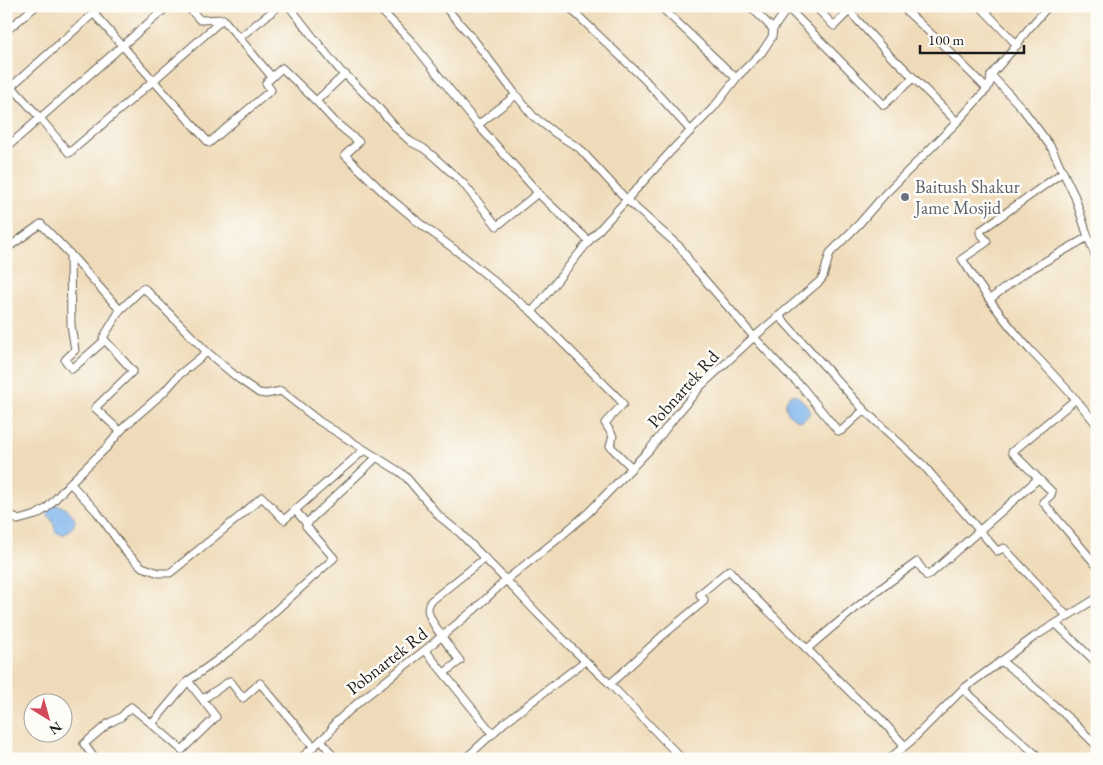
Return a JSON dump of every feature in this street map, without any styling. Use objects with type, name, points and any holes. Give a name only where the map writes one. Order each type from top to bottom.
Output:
[{"type":"street","points":[[6,31],[36,6]]},
{"type":"street","points":[[87,6],[208,143],[271,90],[266,83],[282,68],[336,123],[359,142],[345,155],[385,194],[532,312],[619,399],[622,404],[605,423],[614,436],[610,446],[632,468]]},
{"type":"street","points":[[9,88],[102,6]]},
{"type":"street","points":[[6,148],[168,6]]},
{"type":"street","points":[[187,6],[200,20],[223,19]]},
{"type":"street","points":[[239,38],[279,6]]},
{"type":"street","points":[[288,6],[316,43],[344,75],[346,74],[376,105],[396,129],[411,142],[432,155],[463,183],[497,226],[538,193]]},
{"type":"street","points":[[378,6],[411,41],[478,125],[538,193],[589,241]]},
{"type":"street","points":[[444,6],[471,36],[533,116],[579,148],[627,200],[681,248],[694,268],[838,431],[841,431],[864,410]]},
{"type":"street","points":[[568,6],[645,80],[691,131]]},
{"type":"street","points":[[660,6],[736,78]]},
{"type":"street","points":[[750,6],[773,28]]},
{"type":"street","points":[[814,6],[834,26],[849,11],[892,58],[957,122]]},
{"type":"street","points":[[901,6],[987,89]]},
{"type":"street","points":[[980,6],[1017,45]]},
{"type":"street","name":"Pobnartek Rd","points":[[300,759],[330,732],[335,723],[360,701],[475,610],[506,580],[589,512],[650,449],[701,386],[754,337],[820,281],[830,253],[864,220],[885,194],[987,89],[991,75],[1017,45],[1025,32],[1049,6]]},
{"type":"street","points":[[532,312],[589,241],[714,107],[736,78],[762,52],[772,37],[773,28],[788,7],[884,105],[913,78]]},
{"type":"street","points":[[223,19],[272,77]]},
{"type":"street","points":[[6,80],[9,88],[40,118],[69,153],[223,19]]},
{"type":"street","points":[[316,101],[344,75]]},
{"type":"street","points":[[991,75],[1022,108],[1051,147],[1074,197],[1097,260]]},
{"type":"street","points":[[478,125],[516,95]]},
{"type":"street","points":[[1063,172],[980,232],[987,242],[962,260],[1030,349],[1097,425]]},
{"type":"street","points":[[6,199],[8,202],[6,204]]},
{"type":"street","points":[[6,249],[41,224],[120,310]]},
{"type":"street","points":[[990,299],[1026,272],[1088,237]]},
{"type":"street","points":[[70,254],[71,325],[75,350],[65,360],[72,369],[105,340]]},
{"type":"street","points":[[120,432],[95,408],[133,371],[103,338],[120,310],[143,288],[207,352],[239,379],[259,393],[266,394],[281,391],[319,421],[406,477],[440,517],[460,533],[682,759]]},
{"type":"street","points":[[779,316],[864,410],[924,466],[997,551],[1004,548],[1068,616]]},
{"type":"street","points":[[6,512],[18,520],[36,515],[47,508],[106,448],[124,426],[207,352]]},
{"type":"street","points":[[1076,399],[1012,452],[1052,492],[1043,502],[1097,566]]},
{"type":"street","points":[[70,483],[97,512],[126,552],[142,567],[159,573],[170,573],[262,497],[284,520],[364,450]]},
{"type":"street","points":[[307,524],[377,457]]},
{"type":"street","points":[[807,649],[878,590],[917,562],[927,576],[929,575],[1038,478]]},
{"type":"street","points":[[152,724],[188,681],[231,650],[334,558],[313,535],[306,526],[307,524],[295,510]]},
{"type":"street","points":[[444,673],[460,661],[442,637],[429,615],[428,605],[485,558]]},
{"type":"street","points":[[610,684],[662,636],[704,601],[700,594],[728,570],[858,700],[878,716],[905,746]]},
{"type":"street","points":[[889,759],[964,689],[1034,637],[1097,598]]},
{"type":"street","points":[[1056,624],[1097,663]]},
{"type":"street","points":[[425,650],[493,734]]},
{"type":"street","points":[[465,759],[504,723],[585,661]]},
{"type":"street","points":[[1001,661],[1033,686],[1097,746]]},
{"type":"street","points":[[96,759],[84,744],[121,717],[131,707],[182,750],[216,717],[188,681]]},
{"type":"street","points":[[203,700],[230,681],[243,698],[260,683],[313,746]]},
{"type":"street","points":[[964,689],[1041,759]]},
{"type":"street","points":[[321,740],[335,759]]},
{"type":"water","points":[[791,395],[796,395],[810,410],[807,417],[801,421],[788,413],[786,403]]},
{"type":"water","points":[[53,504],[64,508],[74,518],[74,525],[65,534],[56,532],[47,514],[48,509]]},
{"type":"place","name":"Baitush Shakur Jame Mosjid","points":[[905,197]]}]
